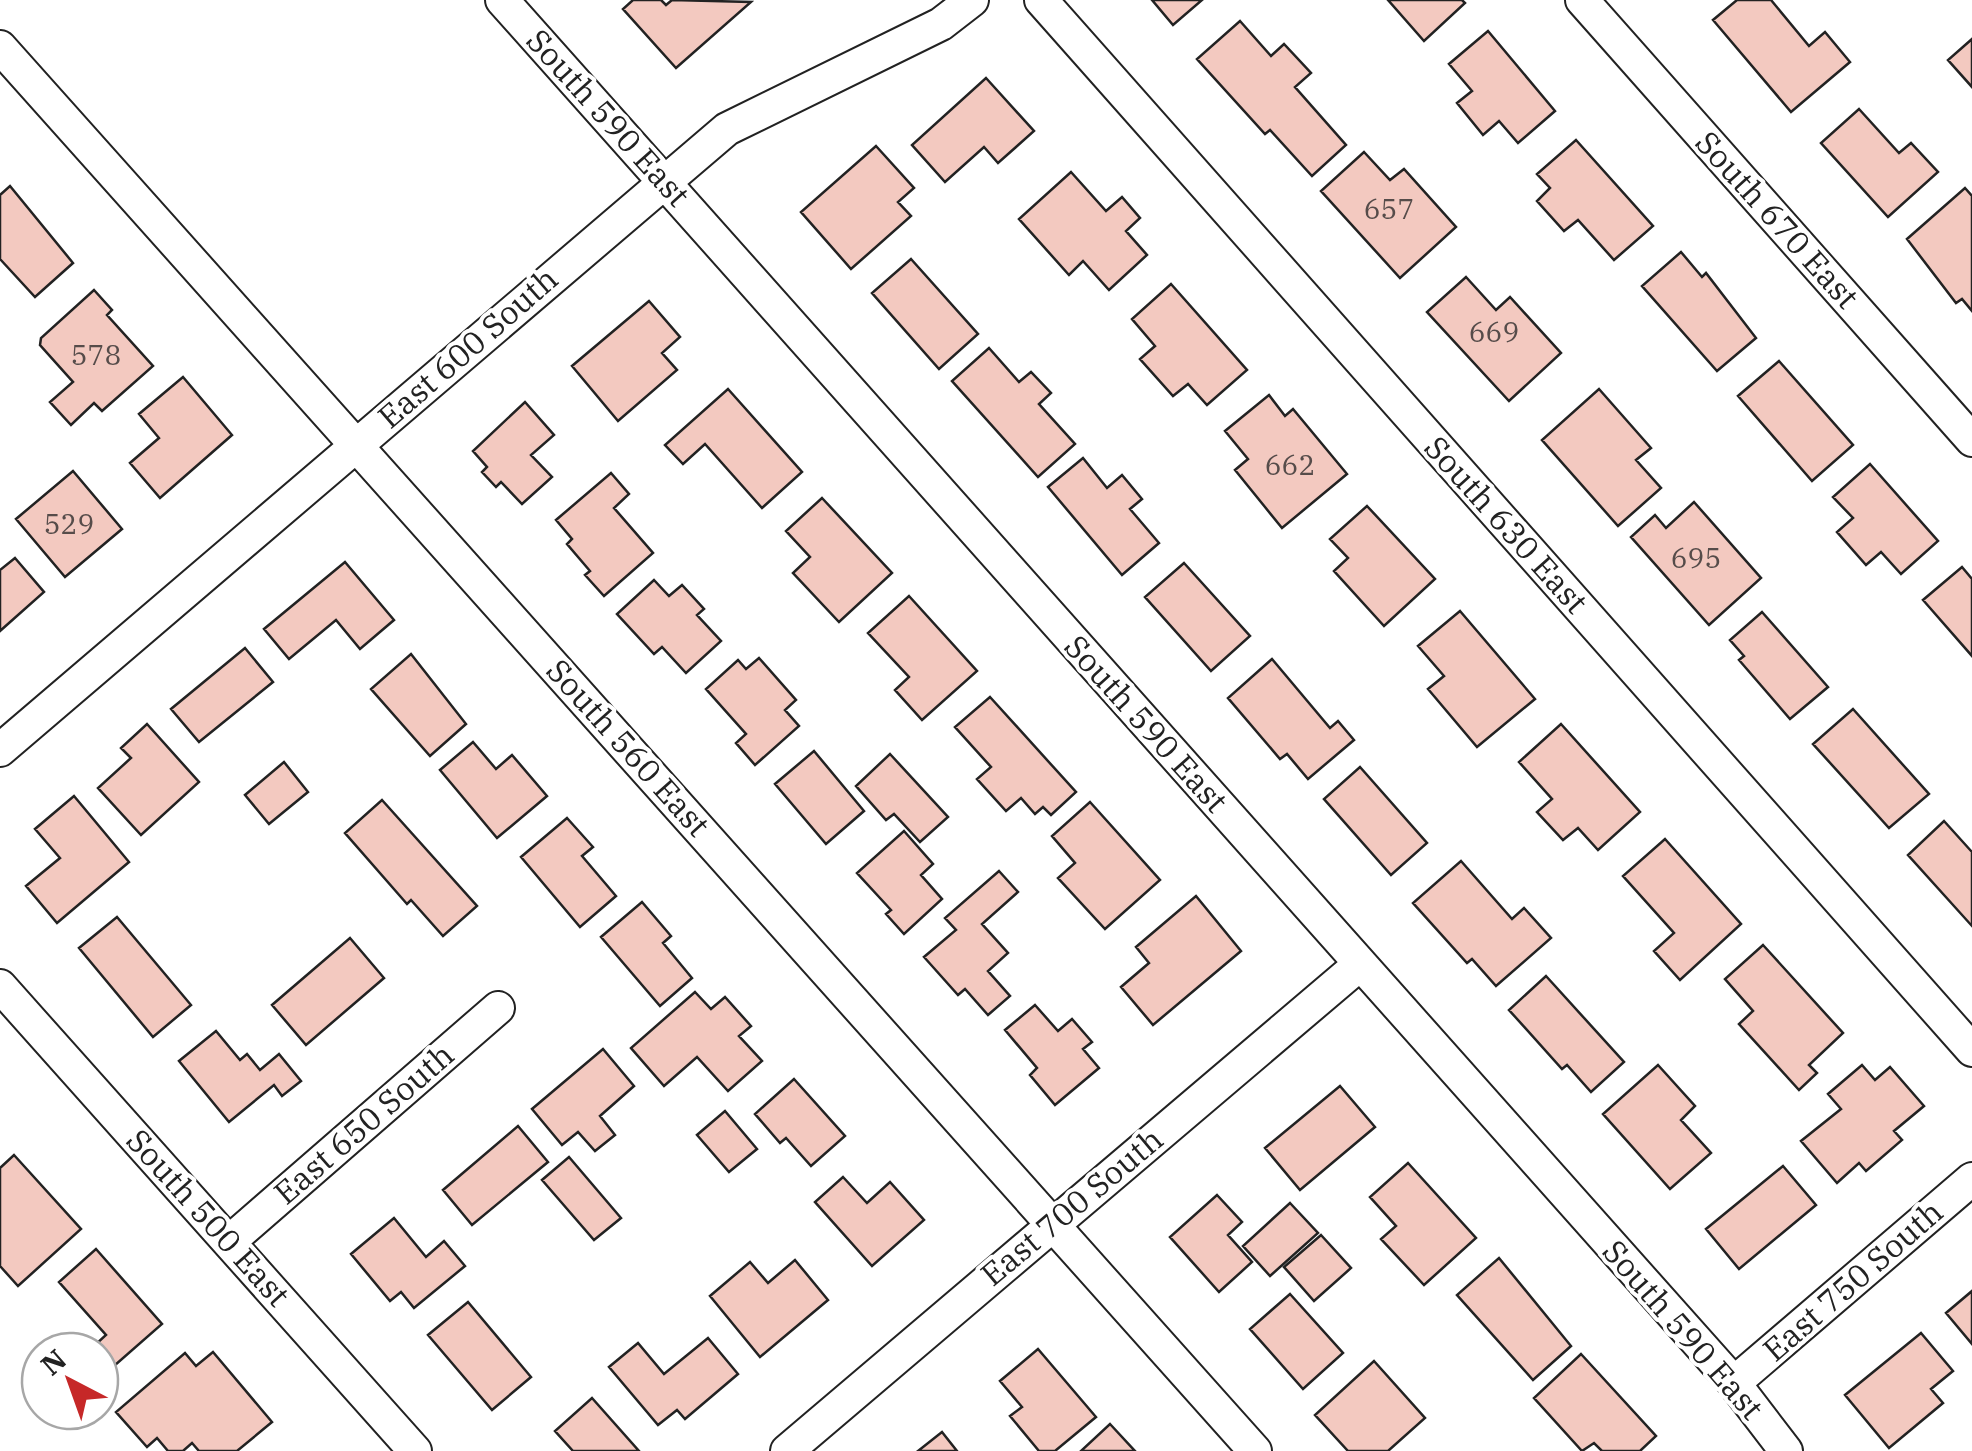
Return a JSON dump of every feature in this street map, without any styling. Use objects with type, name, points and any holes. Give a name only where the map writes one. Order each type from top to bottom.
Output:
[{"type":"street","name":"South 590 East","points":[[502,0],[1734,1383],[1786,1451]]},
{"type":"street","name":"East 600 South","points":[[0,750],[727,129],[937,26],[972,0]]},
{"type":"street","name":"South 630 East","points":[[1041,0],[1972,1050]]},
{"type":"street","name":"South 670 East","points":[[1582,0],[1972,440]]},
{"type":"street","name":"South 560 East","points":[[0,46],[1255,1451]]},
{"type":"street","name":"East 700 South","points":[[787,1451],[1359,965]]},
{"type":"street","name":"South 500 East","points":[[0,986],[415,1451]]},
{"type":"street","name":"East 650 South","points":[[230,1241],[498,1008]]},
{"type":"street","name":"East 750 South","points":[[1734,1383],[1972,1179]]},
{"type":"building","points":[[633,0],[661,0],[666,5],[672,0],[751,2],[676,68],[623,9]]},
{"type":"building","points":[[1152,0],[1202,0],[1173,25]]},
{"type":"building","points":[[1388,0],[1462,0],[1465,3],[1424,41]]},
{"type":"building","points":[[1737,0],[1771,0],[1809,46],[1825,32],[1850,62],[1791,112],[1713,20]]},
{"type":"building","points":[[1240,21],[1271,56],[1284,44],[1311,73],[1295,87],[1346,145],[1312,176],[1270,130],[1265,134],[1197,59]]},
{"type":"building","points":[[1488,31],[1555,111],[1518,143],[1499,121],[1483,135],[1457,103],[1472,91],[1449,64]]},
{"type":"building","points":[[1972,39],[1972,87],[1948,60]]},
{"type":"building","points":[[986,78],[1034,131],[998,163],[984,147],[945,182],[912,145]]},
{"type":"building","points":[[1859,109],[1899,153],[1911,143],[1938,172],[1888,217],[1821,143]]},
{"type":"building","points":[[1576,140],[1653,226],[1614,260],[1578,220],[1564,231],[1537,201],[1550,188],[1537,174]]},
{"type":"building","points":[[876,146],[914,188],[898,202],[911,216],[851,269],[801,212]]},
{"type":"building","points":[[1364,152],[1390,180],[1404,169],[1456,227],[1400,278],[1321,191]]},
{"type":"building","points":[[1071,172],[1106,211],[1122,197],[1140,218],[1126,231],[1147,255],[1109,290],[1083,261],[1069,275],[1019,219]]},
{"type":"building","points":[[10,186],[73,263],[35,297],[0,259],[0,195]]},
{"type":"building","points":[[1965,188],[1972,196],[1972,311],[1962,299],[1956,303],[1907,239]]},
{"type":"building","points":[[1681,252],[1702,277],[1706,273],[1756,338],[1717,371],[1642,286]]},
{"type":"building","points":[[911,259],[978,334],[939,369],[872,293]]},
{"type":"building","points":[[1466,277],[1496,310],[1510,297],[1561,353],[1509,401],[1427,312]]},
{"type":"building","points":[[1171,284],[1247,370],[1207,405],[1188,384],[1173,396],[1140,359],[1155,346],[1132,319]]},
{"type":"building","points":[[94,290],[112,310],[107,315],[153,366],[102,411],[94,403],[71,425],[50,402],[73,382],[40,345],[41,338]]},
{"type":"building","points":[[649,301],[680,337],[662,353],[677,370],[618,421],[572,366]]},
{"type":"building","points":[[989,348],[1019,382],[1031,372],[1051,393],[1039,404],[1075,444],[1038,477],[952,381]]},
{"type":"building","points":[[1779,361],[1853,445],[1812,481],[1738,396]]},
{"type":"building","points":[[183,377],[232,435],[160,498],[130,463],[159,438],[139,414]]},
{"type":"building","points":[[728,389],[802,472],[762,508],[705,444],[683,464],[665,445]]},
{"type":"building","points":[[1599,389],[1651,448],[1636,460],[1661,488],[1618,526],[1542,440]]},
{"type":"building","points":[[1269,395],[1285,416],[1293,409],[1347,474],[1282,528],[1235,470],[1248,459],[1225,431]]},
{"type":"building","points":[[525,402],[554,435],[531,455],[552,477],[522,504],[501,482],[496,487],[482,472],[487,467],[473,451]]},
{"type":"building","points":[[1083,458],[1107,488],[1122,475],[1142,499],[1130,509],[1159,543],[1122,575],[1048,487]]},
{"type":"building","points":[[1870,464],[1938,541],[1901,574],[1881,552],[1866,565],[1837,532],[1853,518],[1833,497]]},
{"type":"building","points":[[73,471],[122,529],[65,577],[16,519]]},
{"type":"building","points":[[611,473],[629,494],[614,508],[653,553],[604,596],[585,575],[590,571],[567,544],[572,539],[556,520]]},
{"type":"building","points":[[822,498],[892,573],[839,622],[793,573],[810,557],[786,531]]},
{"type":"building","points":[[1694,502],[1761,578],[1709,625],[1631,537],[1655,515],[1666,528]]},
{"type":"building","points":[[1367,506],[1435,579],[1384,626],[1334,571],[1348,558],[1330,539]]},
{"type":"building","points":[[15,558],[44,592],[0,631],[0,570]]},
{"type":"building","points":[[345,562],[394,620],[360,649],[336,620],[289,659],[264,629]]},
{"type":"building","points":[[1184,563],[1250,636],[1211,671],[1145,597]]},
{"type":"building","points":[[1962,567],[1972,579],[1972,656],[1923,600]]},
{"type":"building","points":[[654,580],[669,596],[682,585],[704,609],[697,615],[721,641],[686,673],[662,647],[654,654],[617,614]]},
{"type":"building","points":[[909,596],[977,671],[922,720],[895,690],[909,677],[868,633]]},
{"type":"building","points":[[1460,611],[1535,699],[1477,747],[1428,689],[1444,676],[1418,646]]},
{"type":"building","points":[[1762,612],[1828,687],[1790,719],[1739,660],[1744,656],[1730,640]]},
{"type":"building","points":[[245,648],[273,682],[199,742],[171,709]]},
{"type":"building","points":[[411,654],[466,724],[430,756],[371,689]]},
{"type":"building","points":[[759,658],[796,700],[785,710],[799,726],[755,765],[736,743],[746,734],[706,689],[738,660],[746,669]]},
{"type":"building","points":[[1272,659],[1330,728],[1338,721],[1354,740],[1308,779],[1287,754],[1280,759],[1228,698]]},
{"type":"building","points":[[990,697],[1076,792],[1051,815],[1043,807],[1035,814],[1021,798],[1006,811],[977,779],[991,767],[955,727]]},
{"type":"building","points":[[1853,709],[1929,794],[1889,828],[1813,744]]},
{"type":"building","points":[[147,724],[199,782],[141,835],[98,788],[131,758],[121,748]]},
{"type":"building","points":[[1561,724],[1640,812],[1598,850],[1578,828],[1563,840],[1537,812],[1552,799],[1519,762]]},
{"type":"building","points":[[473,742],[496,769],[512,755],[547,796],[497,838],[440,770]]},
{"type":"building","points":[[814,751],[864,811],[826,844],[775,784]]},
{"type":"building","points":[[890,754],[948,817],[920,842],[894,814],[886,820],[856,786]]},
{"type":"building","points":[[284,762],[308,792],[269,824],[245,795]]},
{"type":"building","points":[[1360,767],[1427,843],[1391,875],[1324,799]]},
{"type":"building","points":[[74,796],[129,862],[57,923],[26,886],[60,858],[35,829]]},
{"type":"building","points":[[382,800],[477,906],[443,936],[411,900],[407,904],[345,833]]},
{"type":"building","points":[[1090,802],[1160,880],[1105,929],[1058,878],[1075,863],[1052,836]]},
{"type":"building","points":[[567,818],[593,847],[582,856],[616,896],[580,927],[521,857]]},
{"type":"building","points":[[1944,821],[1972,852],[1972,926],[1908,855]]},
{"type":"building","points":[[904,831],[933,864],[921,875],[942,899],[904,934],[886,914],[891,910],[857,873]]},
{"type":"building","points":[[1665,839],[1741,924],[1680,980],[1654,951],[1674,933],[1623,876]]},
{"type":"building","points":[[1461,861],[1512,919],[1524,908],[1551,938],[1496,986],[1472,959],[1467,963],[1413,903]]},
{"type":"building","points":[[999,871],[1018,892],[982,924],[1008,953],[988,971],[1010,996],[988,1015],[965,989],[958,995],[924,957],[956,930],[945,918]]},
{"type":"building","points":[[1196,896],[1241,951],[1153,1025],[1121,987],[1149,963],[1136,947]]},
{"type":"building","points":[[642,902],[671,936],[663,943],[692,978],[660,1006],[601,937]]},
{"type":"building","points":[[117,917],[191,1005],[153,1037],[79,948]]},
{"type":"building","points":[[350,938],[384,978],[306,1045],[272,1005]]},
{"type":"building","points":[[1763,945],[1843,1033],[1809,1065],[1817,1073],[1799,1090],[1739,1024],[1753,1011],[1725,979]]},
{"type":"building","points":[[1546,976],[1624,1062],[1591,1092],[1567,1065],[1562,1069],[1509,1010]]},
{"type":"building","points":[[695,992],[711,1009],[725,997],[751,1026],[739,1036],[762,1061],[728,1091],[697,1057],[664,1086],[631,1048]]},
{"type":"building","points":[[1035,1005],[1058,1031],[1072,1019],[1092,1042],[1083,1049],[1099,1068],[1055,1105],[1030,1075],[1037,1068],[1005,1030]]},
{"type":"building","points":[[216,1031],[240,1060],[247,1054],[260,1070],[279,1054],[301,1081],[282,1096],[274,1085],[229,1122],[179,1061]]},
{"type":"building","points":[[603,1049],[634,1086],[600,1116],[615,1135],[595,1151],[578,1132],[562,1145],[532,1109]]},
{"type":"building","points":[[1658,1065],[1695,1106],[1681,1120],[1711,1153],[1670,1189],[1603,1114]]},
{"type":"building","points":[[1862,1065],[1875,1080],[1890,1067],[1924,1106],[1894,1131],[1902,1140],[1866,1171],[1859,1163],[1837,1183],[1801,1141],[1841,1109],[1828,1094]]},
{"type":"building","points":[[794,1079],[845,1136],[811,1166],[786,1138],[780,1143],[755,1114]]},
{"type":"building","points":[[1340,1086],[1375,1127],[1300,1190],[1265,1148]]},
{"type":"building","points":[[725,1111],[757,1149],[729,1172],[697,1135]]},
{"type":"building","points":[[518,1126],[548,1162],[472,1225],[443,1190]]},
{"type":"building","points":[[14,1155],[81,1229],[18,1286],[0,1266],[0,1168]]},
{"type":"building","points":[[569,1157],[621,1218],[594,1240],[542,1180]]},
{"type":"building","points":[[1408,1163],[1476,1238],[1424,1285],[1381,1239],[1396,1226],[1370,1197]]},
{"type":"building","points":[[1783,1166],[1816,1205],[1739,1269],[1706,1229]]},
{"type":"building","points":[[843,1177],[867,1203],[890,1182],[924,1220],[872,1266],[815,1202]]},
{"type":"building","points":[[1217,1195],[1242,1222],[1228,1235],[1252,1262],[1219,1292],[1170,1237]]},
{"type":"building","points":[[1290,1203],[1318,1233],[1270,1276],[1243,1246]]},
{"type":"building","points":[[394,1218],[426,1257],[444,1241],[465,1266],[414,1308],[401,1292],[390,1301],[351,1254]]},
{"type":"building","points":[[1321,1235],[1351,1268],[1314,1301],[1284,1267]]},
{"type":"building","points":[[96,1249],[162,1324],[120,1361],[120,1331],[102,1331],[59,1282]]},
{"type":"building","points":[[1499,1258],[1571,1346],[1533,1380],[1457,1295]]},
{"type":"building","points":[[795,1260],[828,1300],[760,1357],[710,1296],[750,1262],[768,1283]]},
{"type":"building","points":[[1972,1291],[1972,1344],[1946,1313]]},
{"type":"building","points":[[1290,1294],[1343,1353],[1303,1389],[1250,1329]]},
{"type":"building","points":[[468,1302],[531,1377],[492,1410],[428,1335]]},
{"type":"building","points":[[1921,1333],[1953,1371],[1931,1389],[1943,1403],[1889,1448],[1845,1395]]},
{"type":"building","points":[[708,1338],[738,1374],[685,1419],[677,1410],[658,1425],[609,1367],[638,1343],[664,1374]]},
{"type":"building","points":[[1038,1349],[1096,1417],[1055,1451],[1039,1451],[1010,1416],[1022,1407],[1000,1381]]},
{"type":"building","points":[[213,1352],[272,1422],[237,1451],[199,1451],[192,1443],[183,1451],[168,1451],[157,1438],[147,1447],[120,1417],[120,1409],[185,1353],[196,1366]]},
{"type":"building","points":[[1581,1354],[1656,1436],[1640,1451],[1602,1451],[1594,1443],[1582,1451],[1534,1398]]},
{"type":"building","points":[[1374,1361],[1425,1418],[1388,1451],[1348,1451],[1315,1415]]},
{"type":"building","points":[[592,1398],[639,1451],[573,1451],[555,1431]]},
{"type":"building","points":[[1110,1424],[1135,1451],[1081,1451]]},
{"type":"building","points":[[942,1432],[957,1451],[918,1451]]}]
